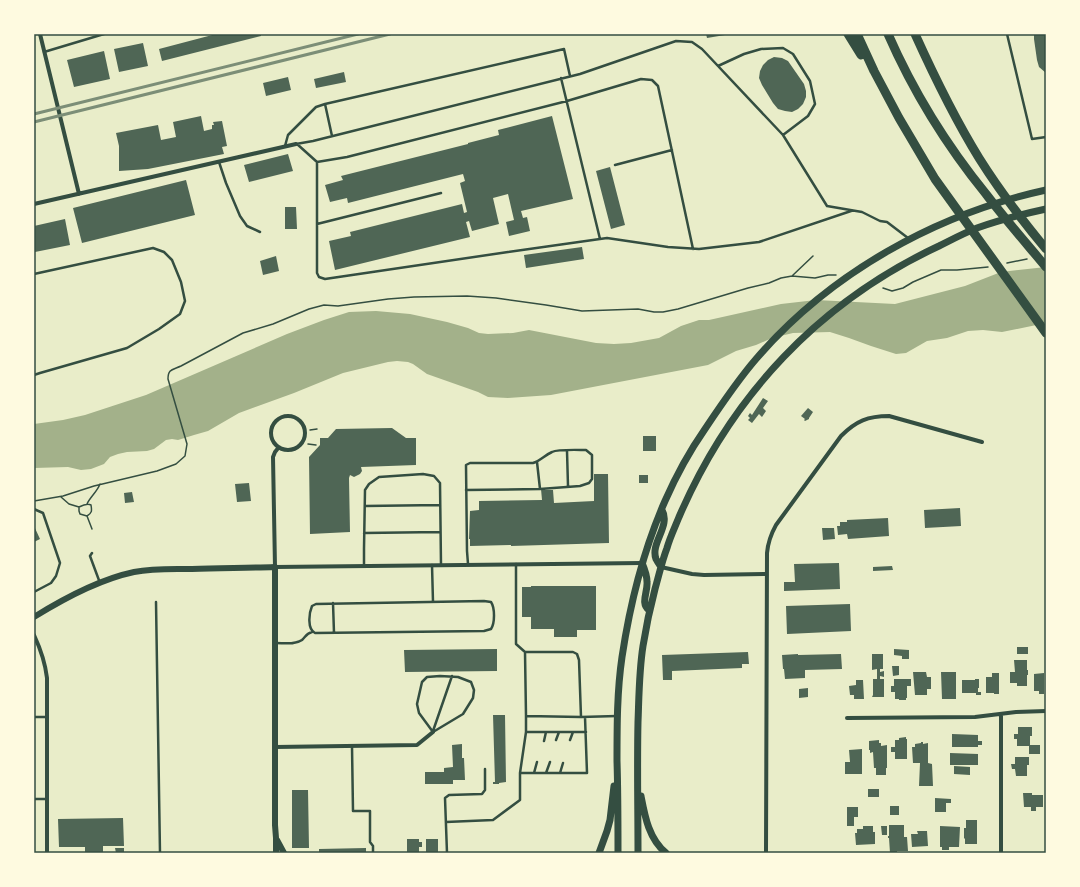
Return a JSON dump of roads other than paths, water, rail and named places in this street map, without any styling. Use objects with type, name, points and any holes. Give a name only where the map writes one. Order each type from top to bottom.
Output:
[{"type":"highway","points":[[848,34],[886,95],[916,149],[935,179],[1046,332]]},
{"type":"highway","points":[[857,34],[886,95]]},
{"type":"highway","points":[[888,34],[931,115],[966,167],[985,194],[1046,267]]},
{"type":"highway","points":[[915,34],[940,86],[979,158],[1016,212],[1046,250]]},
{"type":"main road","points":[[618,853],[617,716],[622,658],[629,616],[642,563],[662,510],[671,487],[693,447],[715,413],[746,371],[768,345],[807,308],[835,286],[864,266],[910,240],[941,225],[1002,201],[1046,190]]},
{"type":"main road","points":[[638,853],[639,682],[642,647],[661,567],[672,533],[687,498],[711,452],[733,419],[770,370],[802,337],[864,288],[894,269],[926,252],[977,228],[1023,214],[1046,209]]},
{"type":"main road","points":[[661,567],[655,558],[656,547],[664,522],[664,514],[662,510]]},
{"type":"main road","points":[[642,563],[647,572],[648,584],[644,602],[646,607],[650,610]]},
{"type":"main road","points":[[599,853],[610,820],[618,764]]},
{"type":"main road","points":[[638,778],[643,808],[650,832],[656,843],[666,853]]},
{"type":"street","points":[[40,34],[79,194]]},
{"type":"street","points":[[34,204],[296,144]]},
{"type":"street","points":[[288,416],[294,417],[301,422],[305,429],[305,435],[302,443],[295,448],[287,450],[278,447],[271,436],[271,429],[275,422],[281,418],[288,416]]},
{"type":"street","points":[[766,853],[767,553],[771,534],[841,436],[848,428],[868,417],[889,416],[982,442]]},
{"type":"street","points":[[276,853],[273,457],[278,447]]},
{"type":"street","points":[[34,617],[51,606],[83,591],[118,577],[148,570],[468,564],[642,563]]},
{"type":"street","points":[[661,567],[692,574],[704,575],[767,574]]},
{"type":"street","points":[[34,635],[45,663],[47,678],[47,853]]},
{"type":"street","points":[[847,718],[975,717],[1016,712],[1046,711]]},
{"type":"street","points":[[1001,714],[1001,853]]},
{"type":"street","points":[[275,747],[417,745],[433,732]]},
{"type":"street","points":[[276,838],[284,853]]},
{"type":"lane","points":[[44,52],[104,34]]},
{"type":"lane","points":[[1007,34],[1032,139],[1046,137]]},
{"type":"lane","points":[[296,144],[580,74],[676,40],[692,42],[702,49],[783,135],[827,206],[862,212],[880,221],[887,222],[910,240]]},
{"type":"lane","points":[[718,66],[744,54],[761,49],[783,48],[793,54],[810,81],[815,104],[808,116],[783,135]]},
{"type":"lane","points":[[284,146],[288,135],[316,107],[325,104],[564,49],[570,76]]},
{"type":"lane","points":[[561,78],[600,239]]},
{"type":"lane","points":[[296,144],[317,162],[347,158],[567,101],[641,79],[652,80],[658,86],[693,249]]},
{"type":"lane","points":[[325,104],[332,136]]},
{"type":"lane","points":[[616,165],[672,150]]},
{"type":"lane","points":[[219,161],[226,183],[240,216],[247,226],[260,232]]},
{"type":"lane","points":[[317,162],[316,273],[325,279],[607,238],[693,249],[759,242],[852,210]]},
{"type":"lane","points":[[316,224],[441,193]]},
{"type":"lane","points":[[34,274],[153,248],[164,252],[172,260],[181,282],[185,301],[180,314],[159,329],[127,348],[34,375]]},
{"type":"lane","points":[[466,490],[540,489],[580,486],[589,483],[592,479],[592,455],[586,450],[554,451],[533,463],[470,463],[466,465],[466,490],[468,564]]},
{"type":"lane","points":[[567,451],[568,486]]},
{"type":"lane","points":[[537,462],[540,489]]},
{"type":"lane","points":[[364,566],[365,490],[369,484],[379,477],[423,474],[434,476],[440,483],[441,565]]},
{"type":"lane","points":[[365,506],[440,505]]},
{"type":"lane","points":[[34,509],[43,513],[60,563],[56,576],[51,583],[34,592]]},
{"type":"lane","points":[[364,533],[440,532]]},
{"type":"lane","points":[[92,553],[90,556],[100,584]]},
{"type":"lane","points":[[516,564],[516,644],[525,652],[573,652],[577,654],[580,660],[581,717]]},
{"type":"lane","points":[[432,565],[433,602]]},
{"type":"lane","points":[[275,643],[295,643],[301,641],[308,633],[312,632],[484,631],[491,629],[493,626],[493,606],[491,602],[484,601],[316,604],[312,606],[310,610],[310,628],[312,632]]},
{"type":"lane","points":[[156,602],[160,853]]},
{"type":"lane","points":[[333,603],[334,633]]},
{"type":"lane","points":[[446,822],[493,820],[520,800],[520,773],[526,732],[525,652]]},
{"type":"lane","points":[[452,676],[471,682],[474,690],[474,698],[462,714],[433,732],[419,713],[417,704],[422,682],[427,677],[452,676]]},
{"type":"lane","points":[[433,732],[452,676]]},
{"type":"lane","points":[[526,716],[617,716]]},
{"type":"lane","points":[[520,773],[587,773],[585,716]]},
{"type":"lane","points":[[34,717],[47,717]]},
{"type":"lane","points":[[526,732],[586,732]]},
{"type":"lane","points":[[544,741],[546,732]]},
{"type":"lane","points":[[556,740],[559,732]]},
{"type":"lane","points":[[570,740],[573,732]]},
{"type":"lane","points":[[352,746],[353,811],[370,811],[370,842],[373,846],[373,853]]},
{"type":"lane","points":[[534,773],[537,762]]},
{"type":"lane","points":[[546,773],[550,762]]},
{"type":"lane","points":[[560,773],[563,763]]},
{"type":"lane","points":[[447,853],[445,798],[449,795],[482,794],[485,790],[485,769]]},
{"type":"lane","points":[[34,799],[47,799]]},
{"type":"railway","points":[[34,114],[358,34]]},
{"type":"railway","points":[[34,122],[390,34]]}]
